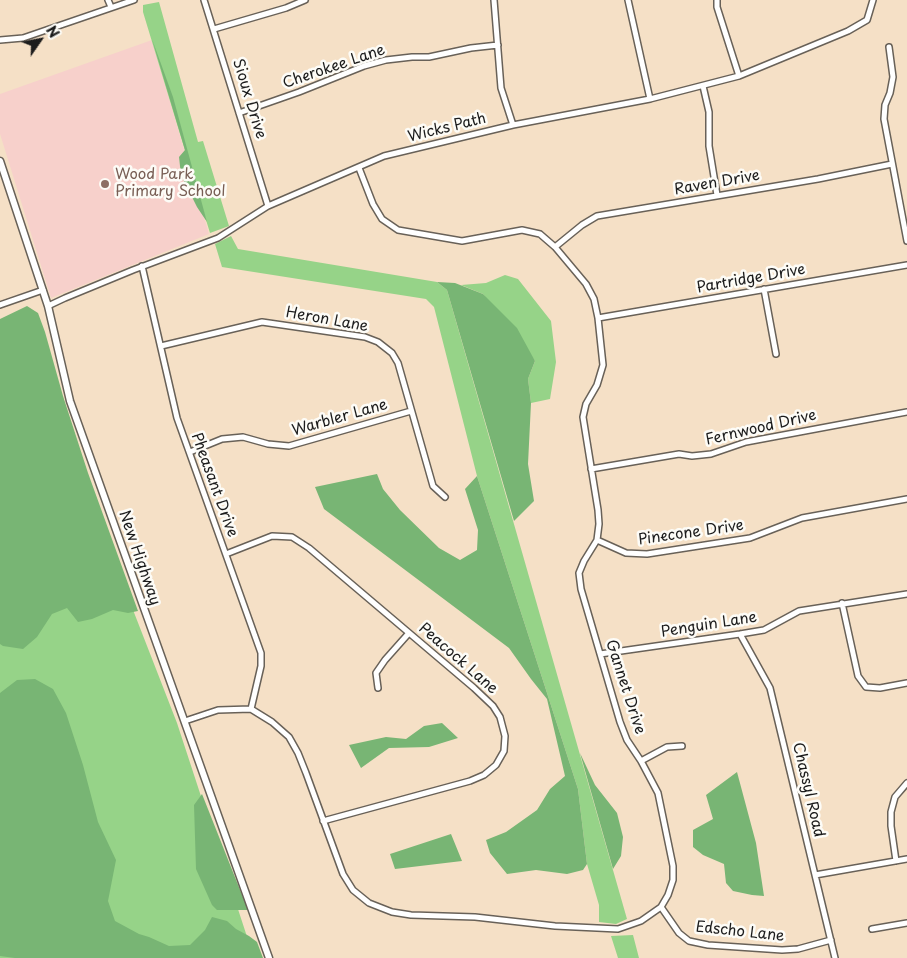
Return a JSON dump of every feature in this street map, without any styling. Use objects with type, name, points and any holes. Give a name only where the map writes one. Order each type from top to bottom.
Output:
[{"type":"street","points":[[108,0],[111,7]]},
{"type":"street","points":[[0,40],[23,38],[134,0]]},
{"type":"street","name":"Sioux Drive","points":[[204,0],[268,206]]},
{"type":"street","points":[[214,29],[286,8],[304,0]]},
{"type":"street","points":[[494,0],[501,88],[513,125]]},
{"type":"street","points":[[628,0],[650,99]]},
{"type":"street","points":[[717,0],[717,7],[739,76]]},
{"type":"street","name":"Wicks Path","points":[[48,306],[142,266],[218,238],[268,206],[384,156],[513,125],[650,99],[739,76],[848,31],[867,20],[873,0]]},
{"type":"street","name":"Cherokee Lane","points":[[240,113],[364,66],[386,60],[429,57],[471,48],[498,45]]},
{"type":"street","points":[[889,47],[893,77],[890,93],[885,105],[884,119],[907,242]]},
{"type":"street","points":[[703,86],[709,112],[709,146],[717,195]]},
{"type":"street","name":"New Highway","points":[[0,161],[48,306],[70,402],[270,958]]},
{"type":"street","name":"Raven Drive","points":[[555,247],[596,216],[818,179],[892,164]]},
{"type":"street","name":"Gannet Drive","points":[[359,168],[373,204],[382,219],[398,230],[462,241],[522,230],[540,234],[555,247],[586,284],[594,299],[603,365],[597,385],[586,404],[583,417],[598,510],[597,540],[579,573],[581,589],[620,722],[627,740],[658,793],[673,866],[673,880],[668,895],[661,907]]},
{"type":"street","points":[[900,207],[907,206]]},
{"type":"street","name":"Partridge Drive","points":[[598,318],[907,265]]},
{"type":"street","name":"Pheasant Drive","points":[[142,266],[177,418],[261,653],[261,666],[251,710]]},
{"type":"street","points":[[764,289],[776,354]]},
{"type":"street","points":[[0,305],[42,290]]},
{"type":"street","name":"Heron Lane","points":[[161,346],[262,322],[365,338],[378,342],[392,353],[398,363],[433,486],[445,497]]},
{"type":"street","name":"Warbler Lane","points":[[190,452],[222,439],[243,437],[268,444],[289,446],[411,411]]},
{"type":"street","name":"Fernwood Drive","points":[[591,468],[679,454],[692,456],[711,454],[746,442],[907,412]]},
{"type":"street","name":"Pinecone Drive","points":[[597,540],[626,553],[647,554],[736,541],[750,538],[802,518],[907,499]]},
{"type":"street","name":"Peacock Lane","points":[[226,554],[272,536],[292,538],[309,548],[493,706],[500,717],[505,736],[504,751],[496,765],[484,775],[470,781],[323,821]]},
{"type":"street","name":"Penguin Lane","points":[[600,654],[764,630],[798,611],[907,594]]},
{"type":"street","points":[[842,603],[858,676],[866,686],[880,688],[907,682]]},
{"type":"street","points":[[378,688],[376,674],[385,660],[409,633]]},
{"type":"street","name":"Chassyl Road","points":[[740,634],[770,688],[835,958]]},
{"type":"street","points":[[185,721],[218,710],[251,710],[272,722],[289,737],[298,753],[343,874],[353,890],[369,903],[392,912],[555,926],[618,928],[640,921],[661,907]]},
{"type":"street","points":[[641,761],[667,747],[682,746]]},
{"type":"street","points":[[896,861],[891,812],[895,797],[907,783]]},
{"type":"street","points":[[816,875],[907,859]]},
{"type":"street","name":"Edscho Lane","points":[[661,907],[684,937],[689,941],[708,945],[782,950],[798,949],[831,940]]},
{"type":"street","points":[[872,929],[907,923]]},
{"type":"shaded area","name":"Wood Park Primary School","points":[[152,40],[209,234],[51,298],[0,134],[0,94]]},
{"type":"green space","points":[[159,2],[198,142],[203,141],[229,226],[210,233],[143,12],[143,5]]},
{"type":"green space","points":[[152,39],[173,97],[207,222],[181,175],[179,157],[185,150]]},
{"type":"green space","points":[[231,236],[238,249],[437,282],[447,290],[627,919],[616,924],[599,922],[599,905],[587,864],[578,789],[477,476],[434,307],[426,299],[222,267],[215,244]]},
{"type":"green space","points":[[505,275],[518,279],[551,321],[556,362],[550,399],[531,403],[528,379],[535,361],[483,294],[461,285],[486,283]]},
{"type":"green space","points":[[437,282],[455,283],[483,294],[517,328],[535,361],[528,379],[531,403],[528,464],[534,501],[514,521],[447,290]]},
{"type":"green space","points":[[27,306],[38,313],[45,332],[88,473],[138,611],[128,613],[113,610],[92,619],[78,622],[67,608],[52,614],[37,637],[23,649],[0,644],[0,319]]},
{"type":"green space","points":[[0,321],[21,322],[177,723],[254,958],[0,958]]},
{"type":"green space","points":[[377,474],[383,489],[400,510],[439,548],[460,560],[477,550],[478,530],[465,489],[477,476],[578,789],[587,864],[583,870],[567,874],[536,870],[507,874],[490,853],[486,840],[506,832],[537,810],[550,789],[565,776],[547,699],[509,648],[324,509],[315,487]]},
{"type":"green space","points":[[35,679],[53,689],[66,713],[83,765],[98,822],[116,860],[108,901],[115,921],[139,934],[169,946],[190,945],[205,930],[212,917],[227,921],[257,942],[263,958],[15,958],[0,956],[0,693],[17,680]]},
{"type":"green space","points":[[442,723],[458,738],[429,747],[389,748],[361,768],[349,745],[386,737],[406,739],[424,726]]},
{"type":"green space","points":[[580,753],[595,785],[617,813],[623,837],[621,856],[613,869]]},
{"type":"green space","points":[[737,772],[756,843],[764,896],[733,891],[726,883],[724,864],[703,855],[693,847],[693,830],[713,819],[706,795]]},
{"type":"green space","points":[[202,794],[248,910],[217,910],[212,905],[196,869],[194,805]]},
{"type":"green space","points":[[451,834],[462,861],[395,869],[390,854]]},
{"type":"green space","points":[[633,935],[639,958],[618,958],[611,936]]},
{"type":"place","name":"Wood Park Primary School","points":[[105,184]]}]
